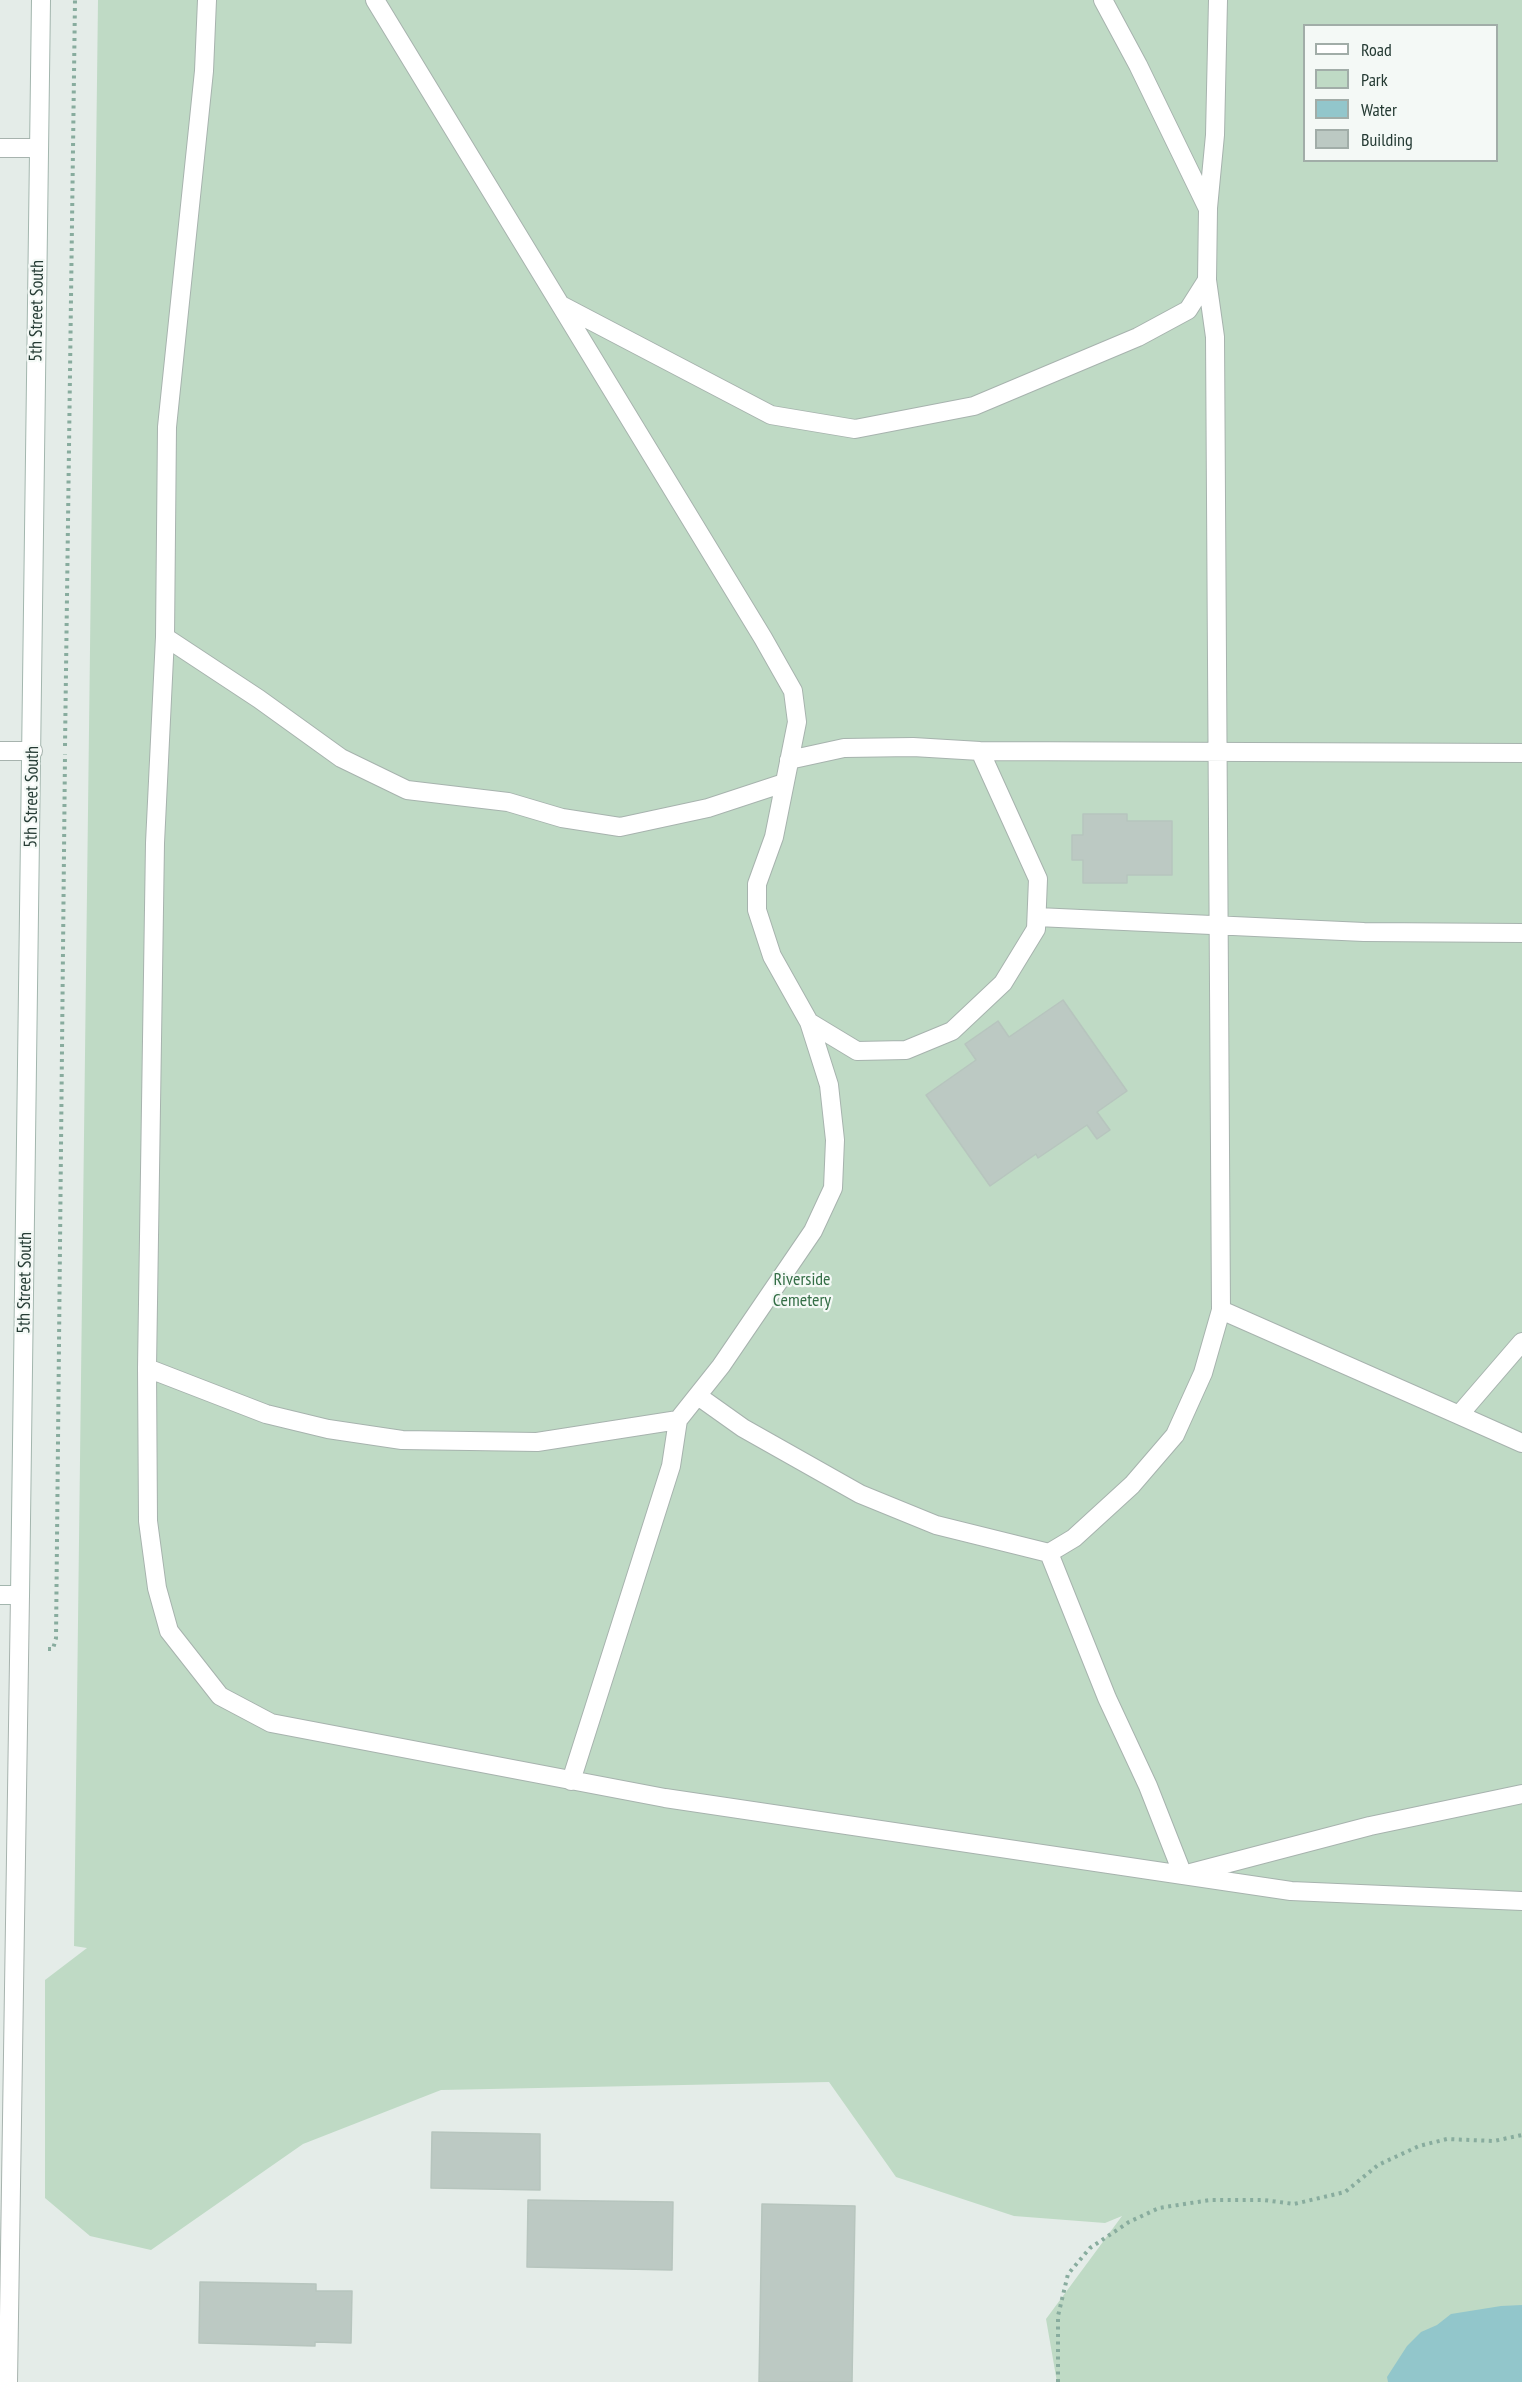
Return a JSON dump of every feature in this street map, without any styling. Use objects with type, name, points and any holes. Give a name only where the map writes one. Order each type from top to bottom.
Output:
[{"type":"street","name":"5th Street South","points":[[8,2382],[33,751],[41,0]]},
{"type":"street","points":[[207,0],[204,71],[167,427],[165,637],[155,843],[147,1368],[148,1521],[157,1588],[169,1631],[220,1696],[271,1723],[676,1800],[1291,1891],[1522,1901]]},
{"type":"street","points":[[375,0],[793,692],[797,722],[774,837],[758,885],[757,910],[772,956],[809,1022],[829,1085],[835,1140],[834,1188],[813,1231],[721,1366],[678,1420],[671,1466],[571,1780]]},
{"type":"street","points":[[1103,0],[1138,65],[1208,209]]},
{"type":"street","points":[[698,1396],[743,1428],[860,1494],[936,1525],[1049,1553],[1074,1538],[1132,1485],[1175,1435],[1203,1373],[1221,1310],[1215,337],[1207,280],[1208,209],[1215,135],[1218,0]]},
{"type":"street","points":[[0,148],[38,148]]},
{"type":"street","points":[[560,305],[771,415],[855,429],[974,406],[1138,337],[1188,310],[1207,280]]},
{"type":"street","points":[[165,637],[259,699],[341,758],[407,790],[508,802],[562,818],[620,827],[708,808],[784,783]]},
{"type":"street","points":[[789,760],[844,748],[913,747],[981,751],[1217,750],[1522,753]]},
{"type":"street","points":[[0,751],[33,751]]},
{"type":"street","points":[[809,1022],[857,1051],[906,1050],[952,1031],[1003,983],[1036,929],[1038,879],[981,751]]},
{"type":"street","points":[[1037,917],[1364,932],[1522,933]]},
{"type":"street","points":[[1221,1310],[1522,1443]]},
{"type":"street","points":[[1459,1415],[1522,1342]]},
{"type":"street","points":[[147,1368],[266,1414],[328,1429],[402,1440],[537,1442],[678,1420]]},
{"type":"street","points":[[1049,1553],[1107,1698],[1148,1786],[1183,1875]]},
{"type":"street","points":[[0,1594],[20,1595]]},
{"type":"street","points":[[1183,1875],[1370,1826],[1522,1794]]},
{"type":"path","points":[[44,1649],[54,1649],[56,1638],[75,0]]},
{"type":"path","points":[[1058,2382],[1058,2316],[1068,2274],[1090,2248],[1129,2222],[1159,2208],[1210,2200],[1264,2200],[1294,2204],[1345,2192],[1378,2165],[1419,2146],[1447,2139],[1494,2141],[1522,2135]]},
{"type":"green space","name":"Riverside Cemetery","points":[[98,0],[1522,0],[1522,2382],[1057,2382],[1046,2319],[1122,2216],[1105,2223],[1014,2216],[896,2177],[829,2082],[441,2090],[303,2144],[151,2250],[90,2236],[45,2198],[45,1980],[87,1948],[74,1946]]},
{"type":"water","points":[[1522,2305],[1522,2382],[1388,2382],[1387,2377],[1407,2346],[1421,2332],[1437,2325],[1451,2314]]},
{"type":"building","points":[[1083,814],[1127,814],[1127,821],[1172,821],[1172,875],[1127,875],[1127,883],[1083,883],[1083,860],[1072,860],[1072,835],[1083,835]]},
{"type":"building","points":[[1063,1000],[1127,1091],[1097,1112],[1110,1130],[1097,1139],[1087,1125],[1038,1158],[1036,1154],[990,1186],[926,1095],[976,1060],[965,1044],[998,1021],[1009,1037]]},
{"type":"building","points":[[432,2132],[540,2134],[540,2190],[431,2188]]},
{"type":"building","points":[[528,2200],[673,2202],[672,2270],[527,2267]]},
{"type":"building","points":[[762,2204],[855,2206],[852,2382],[759,2382]]},
{"type":"building","points":[[200,2282],[316,2284],[316,2291],[352,2291],[351,2343],[315,2342],[315,2346],[199,2343]]}]
